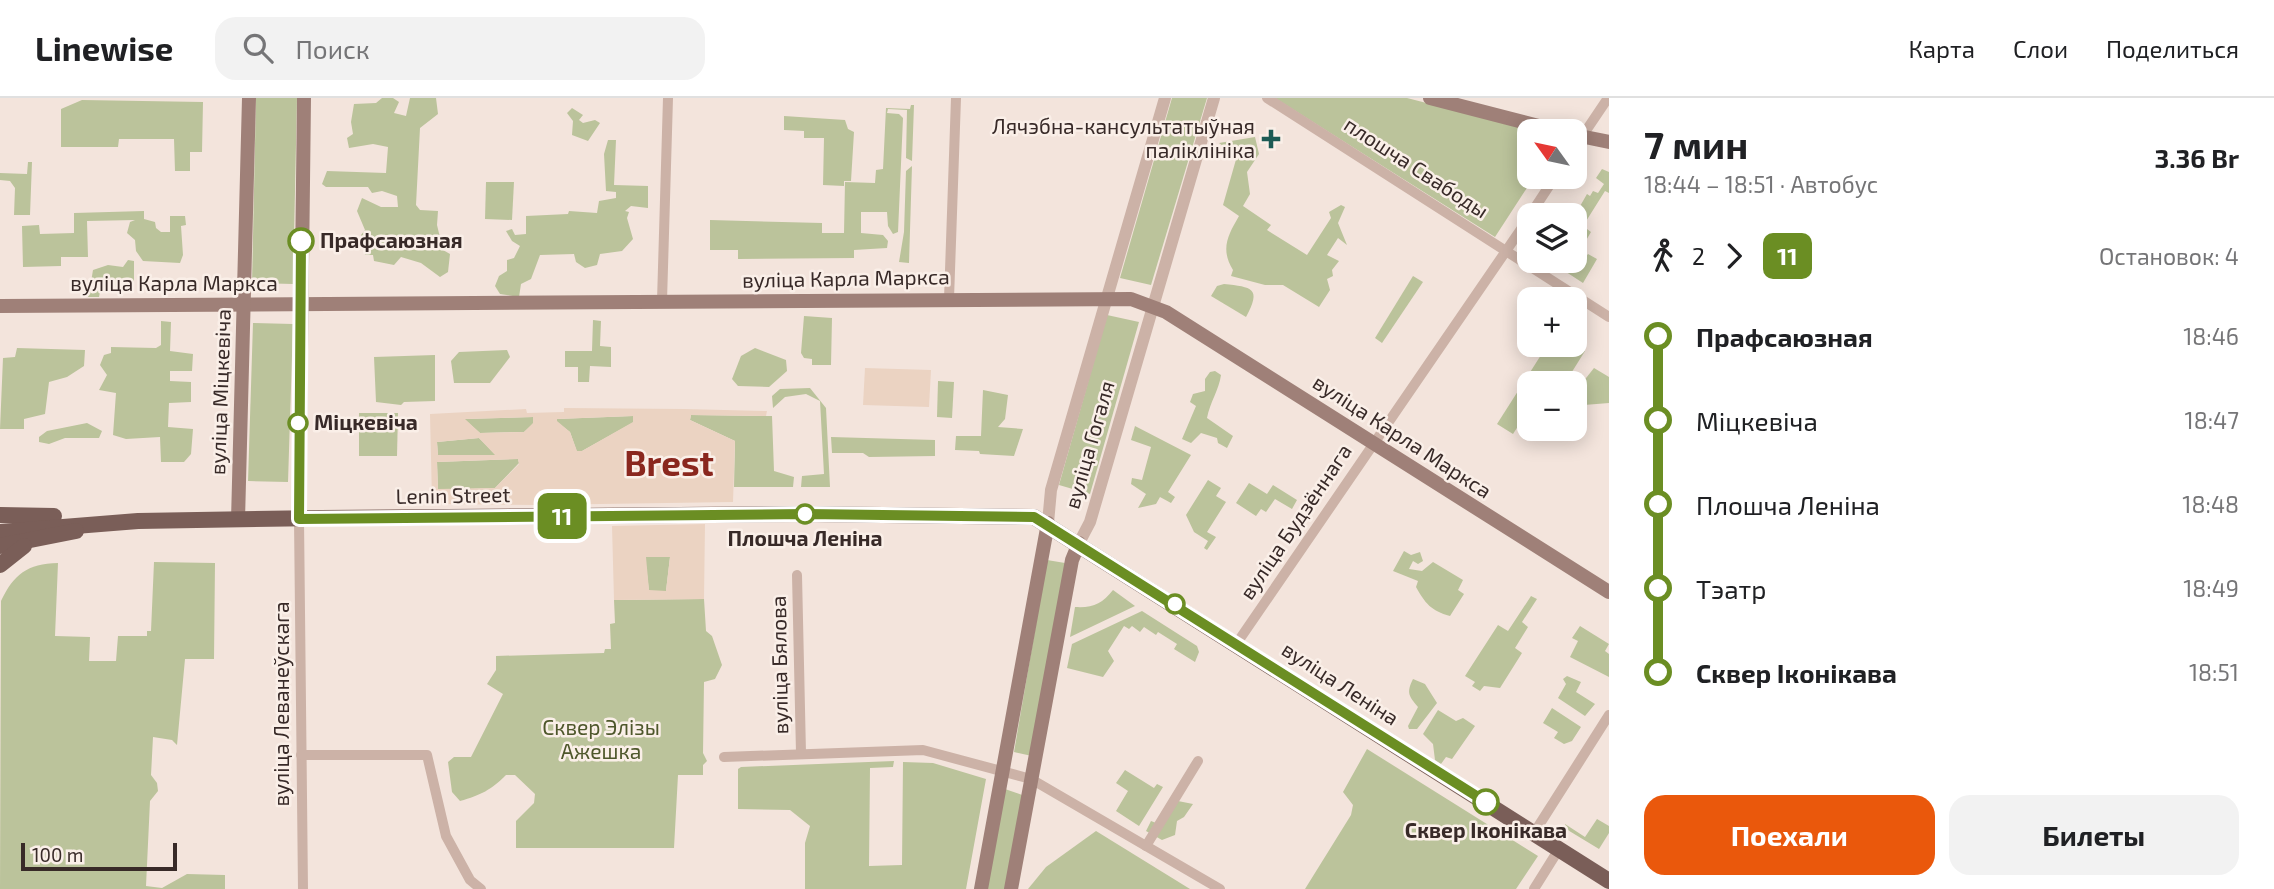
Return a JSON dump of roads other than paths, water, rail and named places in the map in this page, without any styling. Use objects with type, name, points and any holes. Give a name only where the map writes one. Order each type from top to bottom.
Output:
[{"type":"main road","name":"вуліца Міцкевіча","points":[[238,520],[249,98]]},
{"type":"main road","points":[[299,519],[304,98]]},
{"type":"main road","points":[[1430,98],[1517,120]]},
{"type":"main road","points":[[1587,141],[1609,142]]},
{"type":"main road","name":"вуліца Карла Маркса","points":[[0,306],[1131,299],[1153,305],[1609,592]]},
{"type":"main road","name":"Lenin Street","points":[[0,532],[108,522],[299,519],[931,514],[1026,516],[1048,523]]},
{"type":"main road","points":[[0,515],[108,522]]},
{"type":"main road","name":"Lenin Street","points":[[0,547],[33,542],[108,522]]},
{"type":"main road","name":"вуліца Леніна","points":[[1048,523],[1609,881]]},
{"type":"main road","name":"вуліца Гогаля","points":[[981,889],[1048,523]]},
{"type":"main road","points":[[0,565],[13,552],[33,542]]},
{"type":"main road","name":"вуліца Гогаля","points":[[1011,889],[1072,560],[1079,543]]},
{"type":"street","points":[[662,301],[668,98]]},
{"type":"street","points":[[950,299],[956,98]]},
{"type":"street","name":"вуліца Гогаля","points":[[1048,523],[1051,490],[1165,98]]},
{"type":"street","name":"вуліца Гогаля","points":[[1079,543],[1090,522],[1214,98]]},
{"type":"street","name":"плошча Свабоды","points":[[1267,98],[1609,317]]},
{"type":"street","points":[[1587,127],[1608,98]]},
{"type":"street","name":"вуліца Будзённага","points":[[1237,643],[1517,234]]},
{"type":"street","name":"вуліца Леванеўскага","points":[[299,519],[303,889]]},
{"type":"street","name":"вуліца Бялова","points":[[797,575],[801,753]]},
{"type":"street","points":[[1534,833],[1609,715]]},
{"type":"street","points":[[724,757],[923,750],[1004,770],[1031,779],[1220,889]]},
{"type":"street","points":[[301,755],[427,755],[446,836],[470,880],[481,889]]},
{"type":"street","points":[[1146,846],[1198,761]]},
{"type":"street","points":[[1534,889],[1559,849]]},
{"type":"place","name":"Лячэбна-кансультатыўная паліклініка","points":[[1271,139]]},
{"type":"place","name":"Прафсаюзная","points":[[301,241]]},
{"type":"place","name":"Міцкевіча","points":[[298,423]]},
{"type":"place","name":"Плошча Леніна","points":[[805,514]]},
{"type":"place","name":"Сквер Іконікава","points":[[1486,802]]},
{"type":"district","name":"Brest","points":[[669,464]]},
{"type":"park label","name":"Сквер Элізы Ажешка","points":[[601,740]]}]
